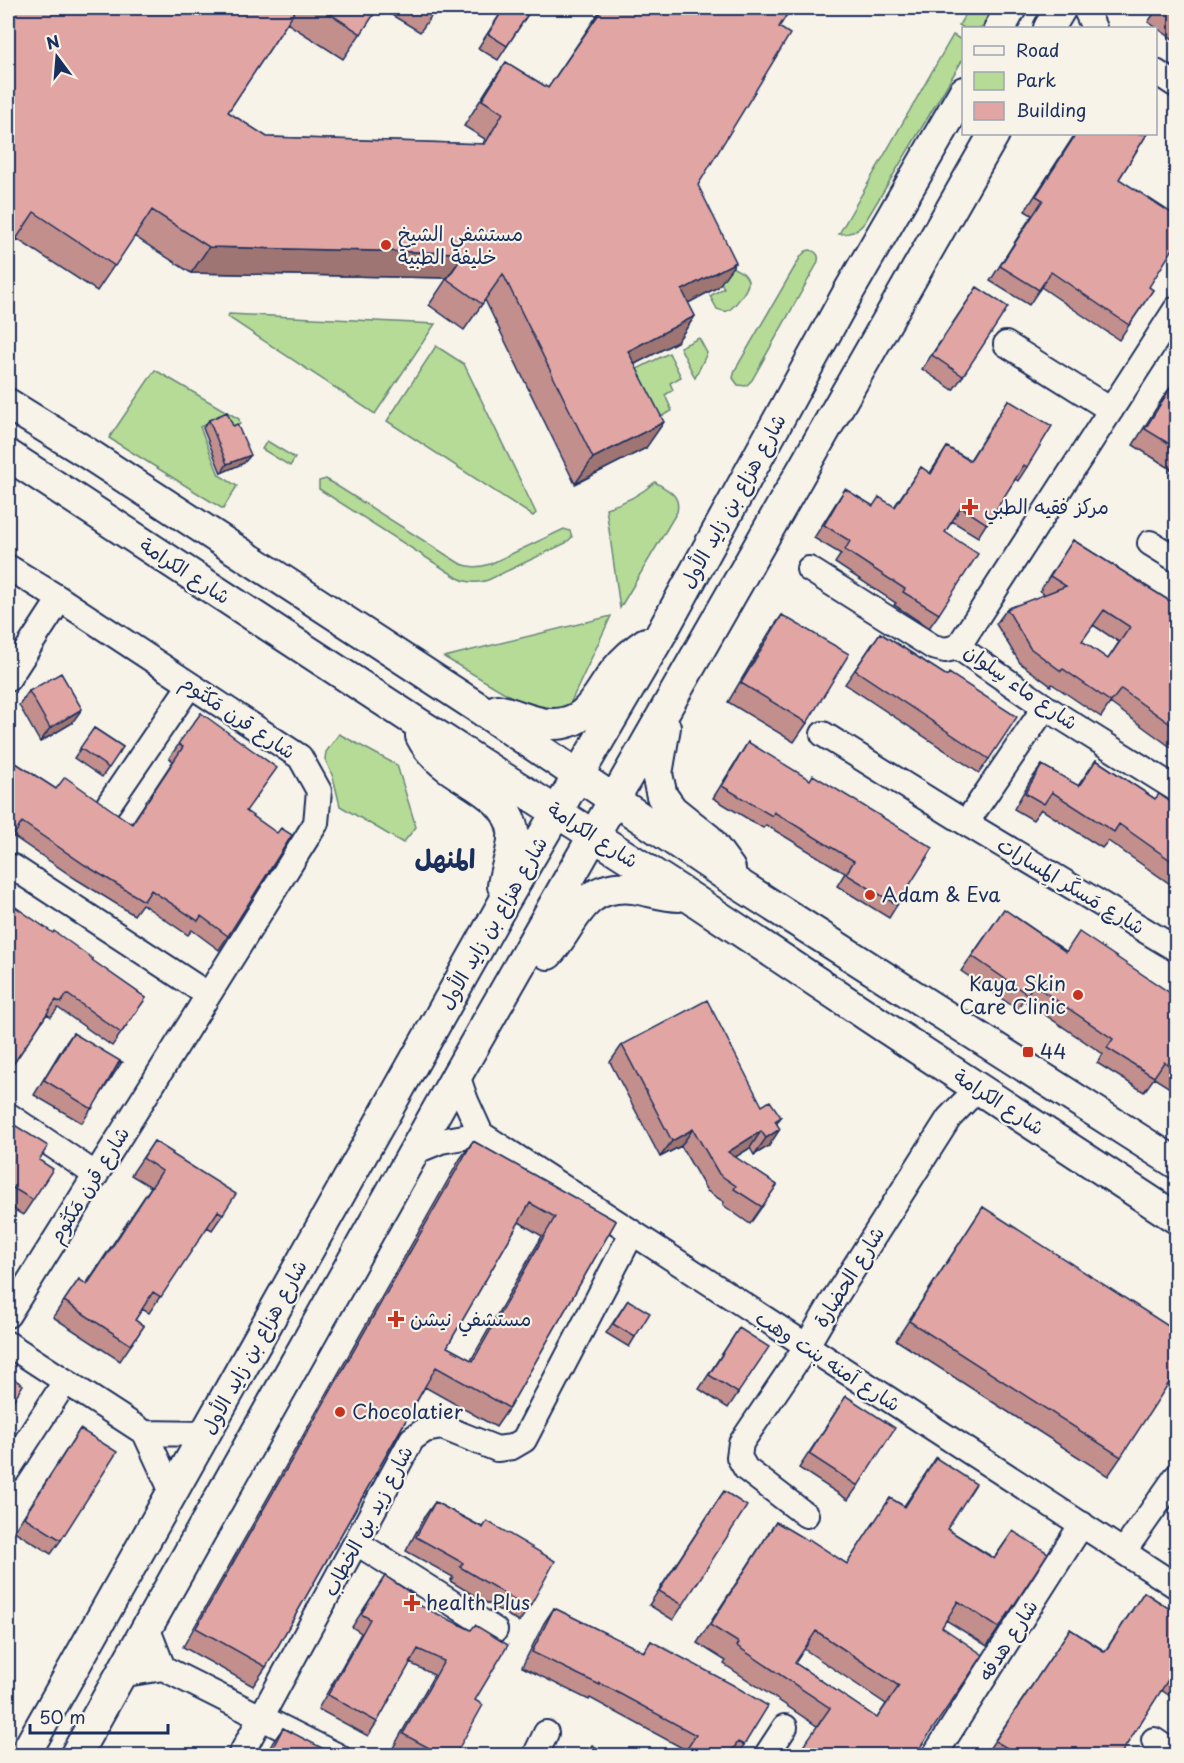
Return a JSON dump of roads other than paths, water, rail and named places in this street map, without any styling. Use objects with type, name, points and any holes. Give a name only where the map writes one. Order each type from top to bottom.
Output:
[{"type":"main road","points":[[1001,27],[1011,8]]},
{"type":"main road","points":[[1050,27],[1061,8]]},
{"type":"main road","name":"شارع هزاع بن زايد الأول","points":[[24,1755],[504,902],[661,634],[832,322],[962,94]]},
{"type":"main road","points":[[75,1755],[457,1075],[993,135]]},
{"type":"main road","name":"شارع الكرامة","points":[[8,404],[84,451],[477,708],[737,883],[1176,1163]]},
{"type":"main road","name":"شارع الكرامة","points":[[8,455],[413,720],[688,896],[1176,1218]]},
{"type":"main road","points":[[477,708],[504,711],[540,723],[560,724],[570,721],[579,717],[595,703],[616,670],[626,659],[642,645],[661,634]]},
{"type":"main road","points":[[665,713],[664,736],[657,774],[662,796],[672,810],[712,844],[737,883]]},
{"type":"main road","points":[[413,720],[423,741],[438,758],[496,800],[507,814],[513,840],[504,880],[504,902]]},
{"type":"main road","points":[[515,975],[534,966],[542,959],[579,909],[603,892],[632,888],[665,895],[688,896]]},
{"type":"street","points":[[1085,8],[1094,27]]},
{"type":"street","points":[[1157,73],[1176,86]]},
{"type":"street","name":"شارع ماء سِلوان","points":[[1176,309],[958,647],[1045,707],[1176,789]]},
{"type":"street","points":[[1006,344],[1112,410]]},
{"type":"street","points":[[1150,543],[1176,560]]},
{"type":"street","name":"شارع قرن مَكتُوم","points":[[8,567],[300,757],[319,790],[316,823],[8,1315]]},
{"type":"street","points":[[809,569],[933,647],[945,650],[958,647]]},
{"type":"street","points":[[8,680],[60,599]]},
{"type":"street","points":[[109,804],[190,685]]},
{"type":"street","points":[[966,823],[1045,707]]},
{"type":"street","name":"شارع مَسكَر المِسارات","points":[[823,734],[1176,949]]},
{"type":"street","points":[[13,867],[207,994]]},
{"type":"street","points":[[414,1152],[441,1141],[481,1134],[457,1075]]},
{"type":"street","name":"شارع الحضارة","points":[[806,1515],[746,1469],[739,1457],[741,1443],[806,1347],[949,1118],[978,1088]]},
{"type":"street","points":[[8,1115],[96,1175]]},
{"type":"street","name":"شارع آمنه بنت وهب","points":[[481,1134],[1176,1586]]},
{"type":"street","name":"شارع زيد بن الخطاب","points":[[240,1755],[412,1438],[425,1430],[442,1427],[497,1449],[512,1447],[524,1440],[632,1233]]},
{"type":"street","points":[[8,1344],[146,1433],[205,1434]]},
{"type":"street","points":[[8,1470],[66,1382]]},
{"type":"street","points":[[146,1433],[172,1492]]},
{"type":"street","points":[[1124,1551],[1175,1482]]},
{"type":"street","name":"شارع هدفه","points":[[934,1755],[1082,1524]]},
{"type":"street","points":[[357,1543],[495,1630]]},
{"type":"street","points":[[147,1628],[163,1668]]},
{"type":"street","points":[[120,1675],[163,1668],[338,1755]]},
{"type":"street","points":[[766,1755],[785,1727]]},
{"type":"street","points":[[535,1755],[546,1733]]},
{"type":"street","points":[[1154,1740],[1176,1755]]},
{"type":"place","name":"مستشفي الشيخ خليفة الطبية","points":[[386,245]]},
{"type":"place","name":"مركز فقيه الطبي","points":[[970,507]]},
{"type":"place","name":"Adam & Eva","points":[[870,895]]},
{"type":"place","name":"Kaya Skin Care Clinic","points":[[1078,995]]},
{"type":"place","name":"44","points":[[1028,1052]]},
{"type":"place","name":"مستشفي نيشن","points":[[396,1319]]},
{"type":"place","name":"Chocolatier","points":[[340,1412]]},
{"type":"place","name":"health Plus","points":[[412,1603]]},
{"type":"district","name":"المنهل","points":[[445,859]]}]
